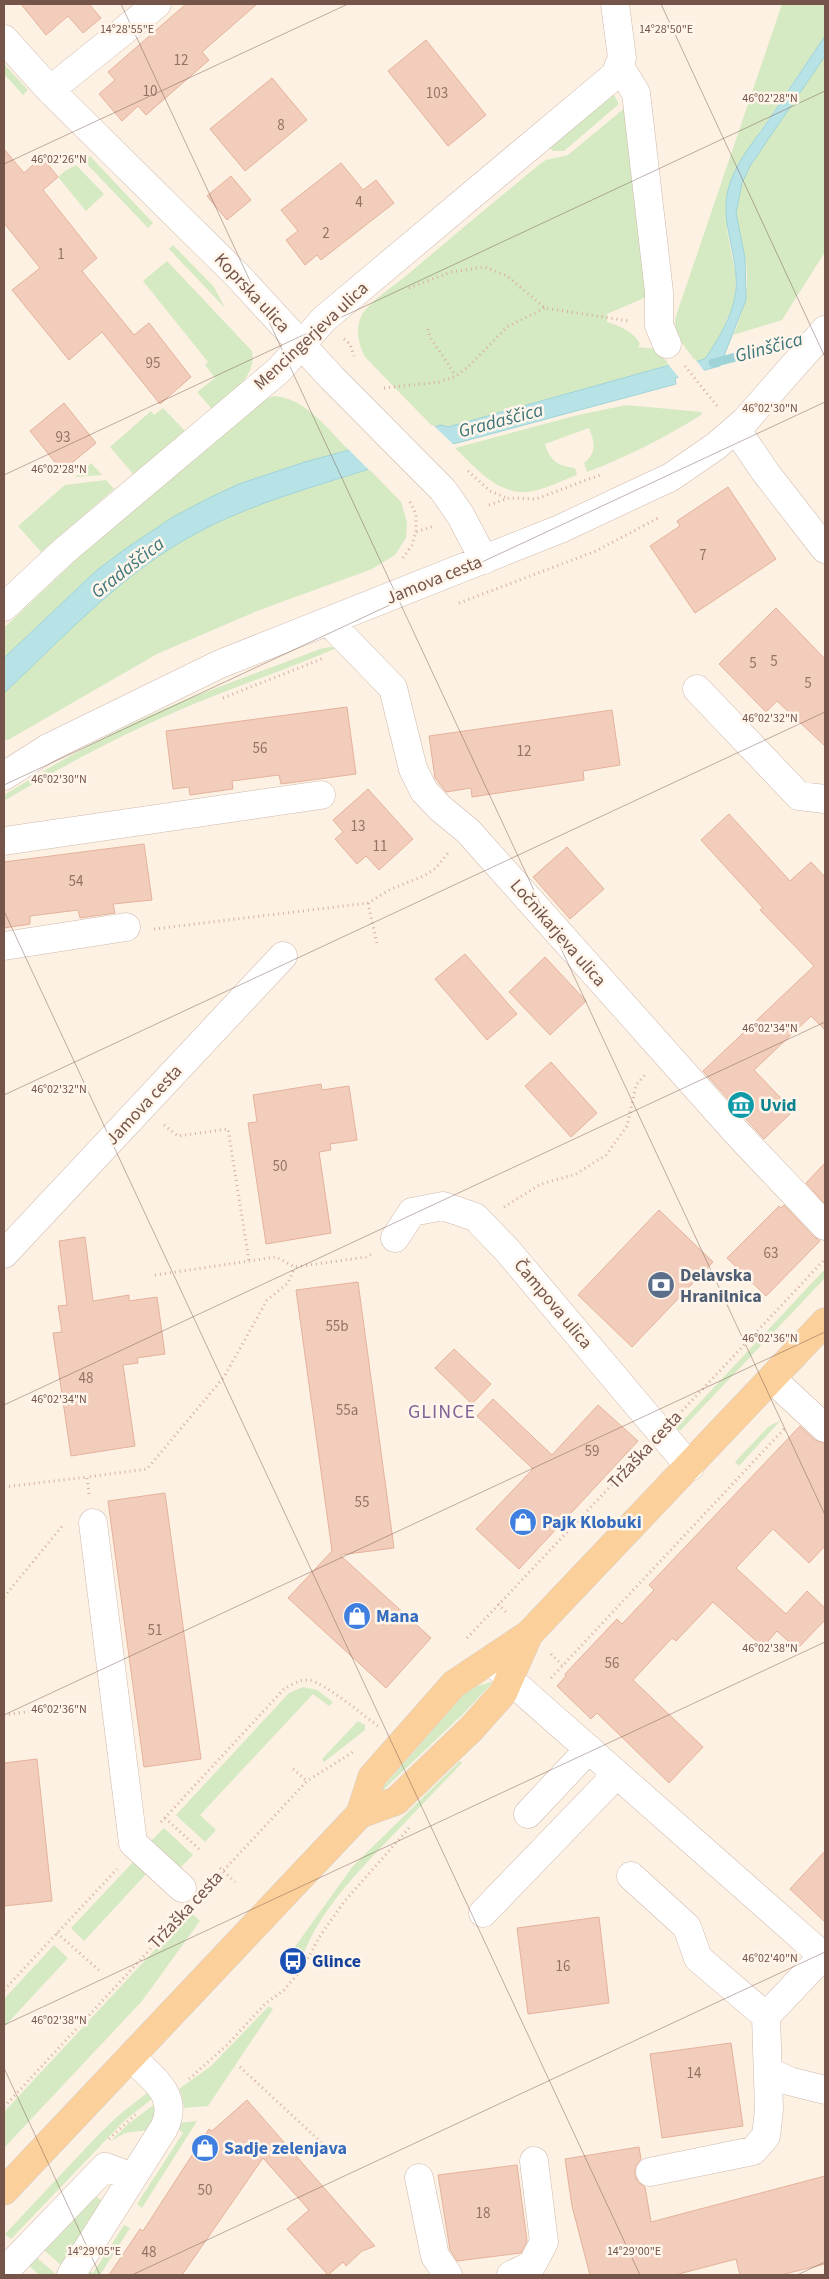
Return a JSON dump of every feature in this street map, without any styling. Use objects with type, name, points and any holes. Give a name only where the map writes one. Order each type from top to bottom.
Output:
[{"type":"main road","points":[[4,2191],[360,1814],[372,1776],[454,1684],[501,1669],[530,1634],[825,1322]]},
{"type":"main road","points":[[360,1814],[396,1801],[472,1728],[502,1693],[501,1669]]},
{"type":"street","points":[[50,90],[157,4]]},
{"type":"street","points":[[615,4],[622,50],[620,67],[636,93],[663,334]]},
{"type":"street","name":"Koprska ulica","points":[[4,39],[50,90],[238,276],[361,408],[443,490],[462,516],[484,560]]},
{"type":"street","name":"Mencingerjeva ulica","points":[[4,607],[64,551],[279,370],[324,319],[607,82],[620,67]]},
{"type":"street","name":"Jamova cesta","points":[[4,776],[48,748],[220,664],[484,560],[584,518],[671,477],[736,429],[782,381],[825,330]]},
{"type":"street","points":[[736,429],[766,473],[825,549]]},
{"type":"street","name":"Ločnikarjeva ulica","points":[[328,622],[393,688],[413,769],[424,791],[440,808],[468,831],[736,1133],[825,1226]]},
{"type":"street","points":[[697,689],[799,796],[825,799]]},
{"type":"street","points":[[4,841],[322,795]]},
{"type":"street","points":[[4,946],[126,927]]},
{"type":"street","name":"Jamova cesta","points":[[4,1254],[283,956]]},
{"type":"street","name":"Čampova ulica","points":[[396,1238],[412,1212],[443,1206],[475,1217],[507,1250],[690,1466]]},
{"type":"street","points":[[772,1379],[825,1428]]},
{"type":"street","points":[[88,1512],[133,1843],[190,1898]]},
{"type":"street","points":[[501,1669],[617,1774],[824,1955],[766,2016],[769,2110],[766,2136],[753,2151],[650,2172]]},
{"type":"street","points":[[528,1814],[589,1749]]},
{"type":"street","points":[[483,1913],[617,1774]]},
{"type":"street","points":[[631,1876],[687,1927],[698,1958],[766,2016]]},
{"type":"street","points":[[70,2275],[164,2128],[170,2109],[170,2104],[160,2085],[131,2057]]},
{"type":"street","points":[[768,2071],[789,2081],[825,2090]]},
{"type":"street","points":[[511,2275],[532,2265],[544,2242],[534,2162]]},
{"type":"street","points":[[4,2272],[105,2166],[133,2177]]},
{"type":"street","points":[[419,2178],[435,2256],[448,2275]]},
{"type":"path","points":[[408,288],[451,272],[485,267],[508,276],[545,308],[663,334],[716,405]]},
{"type":"path","points":[[383,388],[440,382],[456,376],[467,368],[507,327],[545,308]]},
{"type":"path","points":[[428,329],[430,337],[456,376]]},
{"type":"path","points":[[476,480],[490,491],[509,498],[528,500],[545,496],[603,474]]},
{"type":"path","points":[[545,496],[548,502]]},
{"type":"path","points":[[498,502],[509,498]]},
{"type":"path","points":[[409,499],[416,514],[416,532]]},
{"type":"path","points":[[126,927],[152,930],[368,903],[390,889],[424,876],[436,868],[468,831]]},
{"type":"path","points":[[368,903],[377,944]]},
{"type":"path","points":[[475,1217],[505,1207],[541,1184],[576,1174],[606,1155],[627,1126],[636,1084],[666,1054]]},
{"type":"path","points":[[142,1106],[178,1136],[228,1129],[249,1261]]},
{"type":"path","points":[[155,1275],[276,1257],[295,1267],[366,1257],[383,1249],[396,1238]]},
{"type":"path","name":"Tržaška cesta","points":[[466,1639],[825,1259]]},
{"type":"path","points":[[4,1487],[147,1469],[224,1377],[267,1300],[288,1283],[295,1267]]},
{"type":"path","points":[[548,1682],[786,1427]]},
{"type":"path","points":[[87,1477],[89,1494],[88,1512]]},
{"type":"path","points":[[88,1512],[89,1494]]},
{"type":"path","points":[[4,1597],[65,1523]]},
{"type":"path","points":[[498,1604],[503,1609]]},
{"type":"path","points":[[556,1659],[562,1665]]},
{"type":"path","points":[[4,1990],[284,1689],[297,1682],[309,1680],[322,1685],[382,1729],[378,1733]]},
{"type":"path","points":[[4,1715],[76,1705]]},
{"type":"path","points":[[345,1711],[349,1706]]},
{"type":"path","name":"Tržaška cesta","points":[[4,2106],[190,1898],[222,1870],[307,1782],[356,1750]]},
{"type":"path","points":[[293,1769],[307,1782]]},
{"type":"path","points":[[165,1818],[199,1848]]},
{"type":"path","points":[[185,2081],[208,2064],[266,2003],[284,1990],[305,1963],[320,1936],[344,1902],[416,1822]]},
{"type":"path","points":[[222,1870],[235,1882]]},
{"type":"path","points":[[57,1933],[102,1973]]},
{"type":"path","points":[[240,2067],[336,2156]]},
{"type":"green space","points":[[782,4],[825,4],[825,36],[744,155],[734,174],[727,231],[736,276],[735,301],[719,338],[705,359],[696,362],[676,335],[675,319]]},
{"type":"green space","points":[[825,56],[825,252],[782,320],[733,335],[741,316],[747,287],[745,256],[736,214],[740,190],[750,166]]},
{"type":"green space","points":[[4,64],[28,90],[23,95],[4,74]]},
{"type":"green space","points":[[613,93],[619,104],[564,151],[553,151],[549,147]]},
{"type":"green space","points":[[627,106],[651,295],[607,314],[607,322],[630,332],[640,344],[638,347],[656,349],[670,365],[447,427],[441,425],[433,427],[365,357],[358,332],[359,322],[364,312],[382,294],[540,164],[546,160],[568,155]]},
{"type":"green space","points":[[90,156],[153,223],[148,228],[84,161]]},
{"type":"green space","points":[[76,165],[104,194],[86,211],[58,177]]},
{"type":"green space","points":[[173,245],[214,287],[225,308],[169,249]]},
{"type":"green space","points":[[167,261],[252,351],[252,361],[246,377],[234,391],[212,409],[197,392],[215,378],[205,365],[208,362],[143,281]]},
{"type":"green space","points":[[274,396],[286,398],[306,408],[349,450],[239,484],[173,517],[97,570],[4,658],[4,628],[82,554],[264,400]]},
{"type":"green space","points":[[626,405],[702,412],[701,415],[660,439],[587,472],[584,463],[591,455],[594,447],[589,428],[545,444],[552,459],[564,466],[575,468],[577,475],[533,491],[521,492],[499,486],[480,472],[455,448],[574,416]]},
{"type":"green space","points":[[163,408],[185,431],[133,474],[110,447],[151,411],[154,415]]},
{"type":"green space","points":[[91,463],[102,475],[75,477]]},
{"type":"green space","points":[[369,469],[401,502],[407,522],[406,538],[395,555],[372,569],[257,611],[157,654],[8,740],[4,740],[4,693],[95,607],[143,567],[168,550],[216,523],[280,497]]},
{"type":"green space","points":[[106,480],[114,489],[41,552],[18,526],[65,485]]},
{"type":"green space","points":[[330,647],[337,648],[159,719],[69,764],[4,801],[4,795],[25,782],[133,723],[213,689]]},
{"type":"green space","points":[[825,1269],[825,1278],[680,1431],[676,1428]]},
{"type":"green space","points":[[781,1420],[739,1466],[735,1462],[768,1427]]},
{"type":"green space","points":[[491,1682],[462,1715],[383,1790],[383,1787],[466,1692]]},
{"type":"green space","points":[[303,1687],[317,1690],[333,1702],[329,1706],[313,1694],[200,1815],[216,1830],[205,1842],[176,1815],[289,1693]]},
{"type":"green space","points":[[358,1721],[365,1725],[365,1730],[324,1762],[322,1759]]},
{"type":"green space","points":[[460,1761],[462,1763],[341,1892],[320,1922],[303,1955],[294,1948],[353,1866]]},
{"type":"green space","points":[[164,1828],[193,1855],[179,1869],[150,1842]]},
{"type":"green space","points":[[135,1860],[148,1872],[84,1941],[71,1928]]},
{"type":"green space","points":[[190,1912],[200,1921],[142,2001],[4,2148],[4,2112]]},
{"type":"green space","points":[[54,1945],[68,1958],[4,2027],[4,1999]]},
{"type":"green space","points":[[269,2006],[273,2009],[208,2106],[184,2108],[179,2089],[211,2066]]},
{"type":"green space","points":[[147,2093],[152,2099],[125,2120],[11,2239],[5,2234],[98,2135],[119,2115]]},
{"type":"green space","points":[[155,2104],[157,2107],[149,2130],[125,2133],[111,2141],[128,2124]]},
{"type":"green space","points":[[197,2121],[142,2208],[137,2204],[183,2133],[176,2127],[178,2123]]},
{"type":"green space","points":[[95,2196],[103,2201],[64,2268],[43,2249]]},
{"type":"green space","points":[[124,2225],[130,2228],[100,2275],[81,2275],[85,2268],[93,2273]]},
{"type":"green space","points":[[35,2256],[57,2275],[39,2275],[27,2264]]},
{"type":"water","name":"Gradaščica","points":[[825,36],[825,56],[750,166],[742,183],[736,213],[745,258],[746,300],[720,366],[675,378],[676,384],[461,442],[366,464],[369,469],[280,497],[216,523],[168,550],[118,587],[4,693],[4,658],[97,570],[173,517],[209,498],[239,484],[305,462],[441,425],[448,427],[670,365],[672,368],[705,359],[728,320],[735,298],[735,265],[726,211],[728,190],[734,172]]},
{"type":"pier","points":[[695,359],[705,372],[680,379],[667,363],[671,362],[673,365]]},
{"type":"pier","points":[[433,425],[455,446],[370,465],[370,471],[347,448]]},
{"type":"building","points":[[21,4],[89,4],[101,18],[83,33],[68,16],[46,35]]},
{"type":"building","points":[[186,4],[257,4],[202,52],[209,60],[146,115],[138,106],[122,121],[99,94],[115,80],[108,72]]},
{"type":"building","points":[[426,40],[486,115],[448,146],[388,71]]},
{"type":"building","points":[[272,78],[307,120],[245,171],[210,129]]},
{"type":"building","points":[[4,149],[24,173],[42,157],[58,177],[43,190],[97,258],[82,271],[134,335],[149,323],[191,377],[160,404],[102,332],[69,360],[12,290],[40,268],[4,223]]},
{"type":"building","points":[[341,163],[363,190],[376,180],[394,203],[321,260],[317,255],[305,265],[286,240],[298,231],[281,210]]},
{"type":"building","points":[[231,176],[251,200],[227,220],[207,196]]},
{"type":"building","points":[[64,403],[96,443],[62,471],[30,431]]},
{"type":"building","points":[[728,487],[776,559],[695,613],[650,546],[680,526],[677,521]]},
{"type":"building","points":[[776,608],[825,659],[825,746],[777,701],[766,712],[719,664]]},
{"type":"building","points":[[347,707],[356,774],[281,784],[279,775],[232,781],[233,789],[190,795],[189,787],[173,789],[166,731]]},
{"type":"building","points":[[612,710],[620,765],[583,771],[584,780],[472,797],[471,788],[446,792],[435,778],[429,736]]},
{"type":"building","points":[[368,789],[413,839],[379,870],[366,856],[357,864],[335,839],[343,832],[333,820]]},
{"type":"building","points":[[729,814],[790,881],[811,862],[825,877],[825,1030],[811,1016],[754,1070],[793,1111],[764,1139],[703,1071],[814,966],[760,910],[763,908],[701,840]]},
{"type":"building","points":[[144,844],[152,900],[113,904],[115,913],[80,918],[78,910],[30,916],[30,924],[4,928],[4,862]]},
{"type":"building","points":[[567,847],[604,889],[570,919],[533,877]]},
{"type":"building","points":[[465,954],[517,1014],[487,1040],[435,979]]},
{"type":"building","points":[[545,957],[586,1001],[550,1035],[509,992]]},
{"type":"building","points":[[551,1062],[597,1113],[571,1137],[525,1086]]},
{"type":"building","points":[[321,1084],[322,1090],[349,1086],[357,1140],[330,1144],[331,1150],[319,1152],[331,1233],[266,1244],[248,1123],[257,1122],[253,1095]]},
{"type":"building","points":[[825,1163],[825,1204],[806,1183]]},
{"type":"building","points":[[784,1205],[820,1241],[766,1296],[727,1258],[779,1206],[781,1208]]},
{"type":"building","points":[[659,1210],[713,1262],[632,1347],[578,1295]]},
{"type":"building","points":[[85,1237],[93,1301],[129,1295],[129,1301],[157,1297],[165,1354],[137,1358],[138,1363],[123,1365],[135,1446],[71,1456],[53,1333],[62,1332],[58,1306],[67,1305],[59,1241]]},
{"type":"building","points":[[358,1282],[394,1548],[340,1555],[431,1638],[386,1688],[288,1598],[332,1551],[296,1290]]},
{"type":"building","points":[[454,1349],[491,1384],[472,1404],[435,1368]]},
{"type":"building","points":[[493,1399],[552,1455],[598,1405],[638,1441],[519,1569],[476,1529],[533,1469],[477,1416]]},
{"type":"building","points":[[800,1426],[815,1440],[825,1443],[825,1546],[809,1563],[773,1529],[736,1568],[786,1614],[807,1591],[825,1608],[825,1620],[797,1649],[777,1631],[763,1647],[713,1602],[676,1641],[672,1638],[633,1680],[703,1747],[669,1783],[597,1713],[591,1719],[557,1686],[566,1676],[565,1674],[617,1619],[622,1624],[654,1590],[649,1585]]},
{"type":"building","points":[[165,1493],[201,1759],[144,1767],[108,1501]]},
{"type":"building","points":[[37,1759],[52,1901],[4,1906],[4,1763]]},
{"type":"building","points":[[825,1851],[825,1922],[790,1889]]},
{"type":"building","points":[[599,1917],[609,2003],[528,2014],[517,1928]]},
{"type":"building","points":[[731,2043],[743,2126],[662,2138],[650,2054]]},
{"type":"building","points":[[247,2100],[375,2246],[362,2251],[346,2266],[343,2262],[328,2275],[287,2229],[309,2210],[263,2158],[182,2275],[109,2275],[140,2229],[143,2231],[209,2129],[212,2131]]},
{"type":"building","points":[[639,2147],[641,2159],[635,2167],[635,2175],[638,2182],[645,2187],[651,2222],[825,2176],[825,2264],[781,2275],[740,2275],[736,2259],[675,2275],[590,2275],[572,2206],[565,2159]]},
{"type":"building","points":[[517,2165],[527,2241],[521,2253],[457,2261],[450,2250],[438,2175]]},
{"type":"waterway","name":"Glinščica","points":[[713,363],[808,338]]},
{"type":"place","name":"Uvid","points":[[741,1105]]},
{"type":"place","name":"Delavska Hranilnica","points":[[661,1285]]},
{"type":"place","name":"Pajk Klobuki","points":[[523,1522]]},
{"type":"place","name":"Mana","points":[[357,1616]]},
{"type":"place","name":"Glince","points":[[293,1961]]},
{"type":"place","name":"Sadje zelenjava","points":[[205,2148]]},
{"type":"district","name":"GLINCE","points":[[442,1412]]}]
